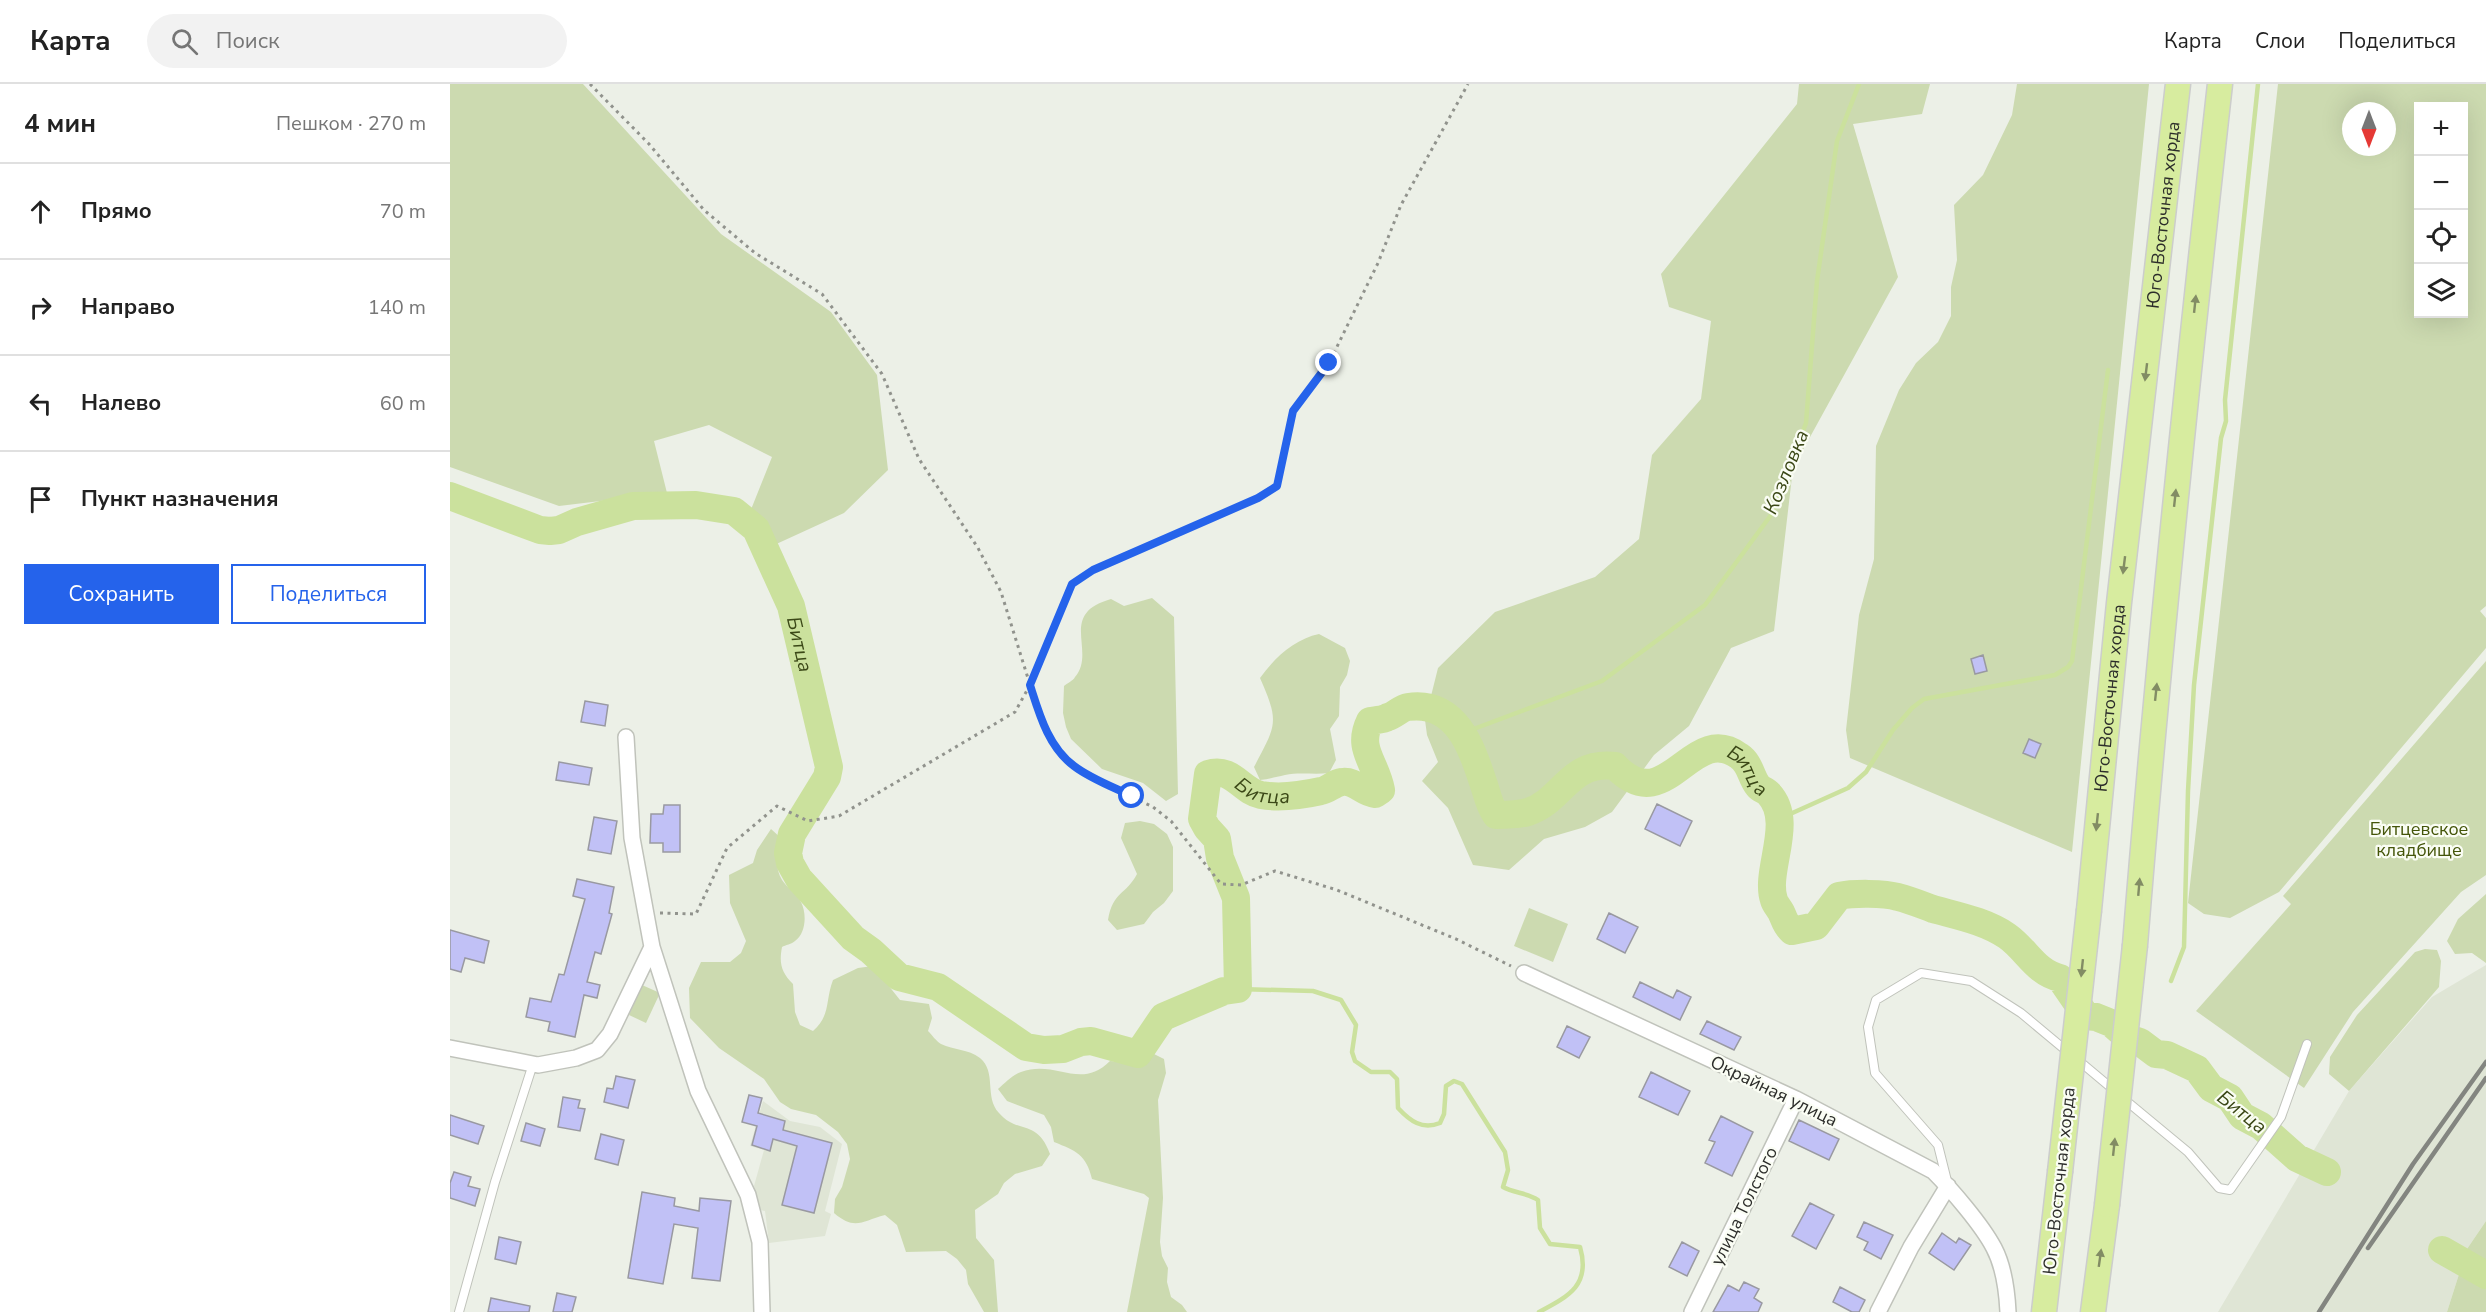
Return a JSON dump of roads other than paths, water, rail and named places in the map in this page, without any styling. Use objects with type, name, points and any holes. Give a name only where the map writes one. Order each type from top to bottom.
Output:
[{"type":"main road","name":"Юго-Восточная хорда","points":[[2044,1312],[2089,910],[2119,603],[2178,84]]},
{"type":"main road","points":[[2093,1312],[2108,1205],[2135,945],[2154,714],[2191,337],[2220,84]]},
{"type":"street","points":[[626,737],[632,838],[652,947],[698,1091],[748,1195],[760,1242],[762,1312]]},
{"type":"street","points":[[450,1048],[538,1065],[576,1058],[597,1050],[609,1034],[652,947]]},
{"type":"street","name":"Окрайная улица","points":[[1524,972],[1796,1100],[1932,1171],[1948,1186],[1994,1249],[2007,1290],[2008,1312]]},
{"type":"street","name":"улица Толстого","points":[[1692,1312],[1796,1100]]},
{"type":"street","points":[[1878,1312],[1911,1248],[1948,1186]]},
{"type":"lane","points":[[1948,1186],[1938,1145],[1875,1073],[1868,1027],[1876,1000],[1921,973],[1971,981],[2021,1013],[2188,1152],[2219,1188],[2230,1190],[2281,1117],[2307,1044]]},
{"type":"lane","points":[[459,1312],[495,1182],[532,1064]]},
{"type":"waterway","name":"Козловка","points":[[1463,733],[1602,681],[1705,605],[1771,515],[1806,423],[1817,281],[1837,141],[1859,84]]},
{"type":"waterway","points":[[2171,981],[2184,947],[2188,791],[2194,685],[2221,438],[2226,421],[2225,400],[2258,84]]},
{"type":"waterway","points":[[1779,819],[1848,788],[1866,772],[1893,730],[1912,708],[1924,699],[2055,675],[2068,667],[2072,661],[2108,370]]},
{"type":"waterway","name":"Битца","points":[[450,496],[540,530],[559,530],[577,522],[633,506],[696,505],[734,511],[756,529],[791,606],[829,767],[827,777],[792,834],[788,853],[790,863],[799,879],[853,938],[899,977],[938,987],[1026,1047],[1044,1050],[1063,1049],[1091,1041],[1138,1054],[1163,1017],[1224,991],[1238,989],[1236,898],[1220,858],[1217,839],[1202,819],[1208,774],[1224,773],[1254,793],[1268,796],[1291,796],[1314,792],[1347,782],[1375,794],[1381,790],[1368,756],[1365,740],[1370,721],[1386,718],[1408,707],[1425,707],[1439,711],[1460,730],[1474,757],[1496,815],[1528,812],[1550,799],[1576,775],[1599,766],[1615,766],[1633,780],[1650,783],[1664,778],[1692,758],[1707,751],[1722,749],[1739,756],[1746,763],[1758,786],[1768,793],[1776,805],[1779,832],[1772,888],[1775,902],[1792,931],[1816,926],[1839,896],[1860,894],[1898,897],[1990,926],[2007,936],[2044,971],[2060,978],[2086,1016],[2111,1023],[2128,1038],[2140,1042],[2156,1054],[2167,1055],[2197,1069],[2211,1088],[2230,1098],[2242,1116],[2261,1126],[2297,1158],[2327,1172]]},
{"type":"waterway","points":[[1238,989],[1313,991],[1341,1000],[1356,1025],[1352,1052],[1355,1061],[1371,1072],[1390,1072],[1397,1079],[1398,1108],[1417,1123],[1422,1125],[1440,1123],[1444,1114],[1446,1086],[1454,1081],[1462,1084],[1505,1152],[1508,1170],[1503,1187],[1538,1200],[1540,1228],[1550,1244],[1580,1247],[1583,1260],[1582,1271],[1575,1288],[1539,1312]]},
{"type":"waterway","name":"Битца","points":[[2442,1250],[2486,1275]]},
{"type":"railway","points":[[2319,1312],[2413,1164],[2486,1062]]},
{"type":"railway","points":[[2368,1248],[2486,1078]]},
{"type":"park label","name":"Битцевское кладбище","points":[[2419,840]]}]
